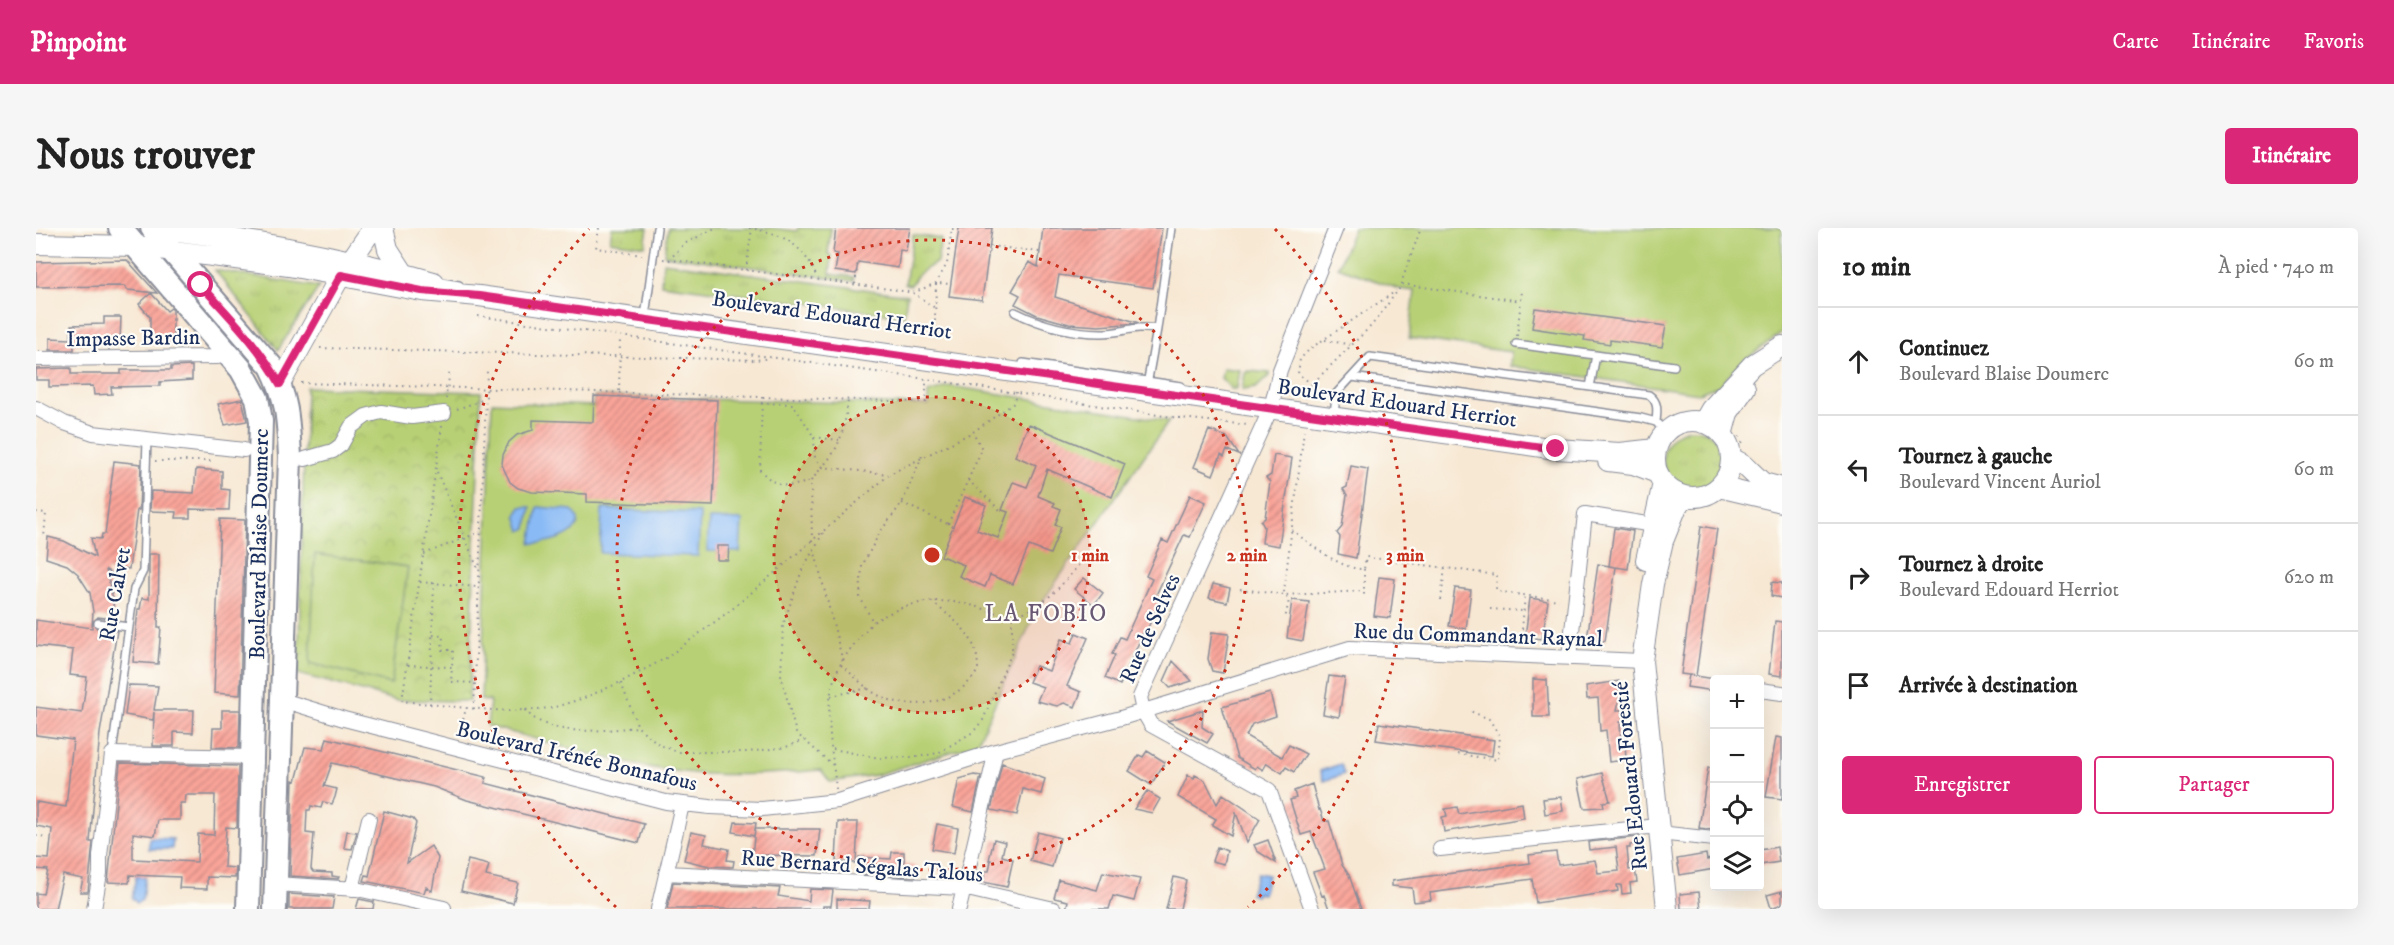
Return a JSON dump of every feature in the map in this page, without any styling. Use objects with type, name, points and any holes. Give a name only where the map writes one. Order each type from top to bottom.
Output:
[{"type":"main road","name":"Boulevard Blaise Doumerc","points":[[120,228],[228,351],[257,398],[261,421],[248,909]]},
{"type":"main road","name":"Boulevard Blaise Doumerc","points":[[153,228],[271,366],[291,384],[288,411],[290,457],[274,909]]},
{"type":"main road","points":[[153,228],[289,248],[346,267]]},
{"type":"main road","points":[[291,384],[346,267],[373,228]]},
{"type":"main road","points":[[383,228],[391,257],[403,272]]},
{"type":"main road","points":[[36,244],[136,246],[346,267]]},
{"type":"main road","name":"Boulevard Edouard Herriot","points":[[346,267],[403,272],[479,296]]},
{"type":"main road","name":"Boulevard Edouard Herriot","points":[[346,267],[422,291],[645,316],[1147,386],[1232,403],[1271,408],[1304,405],[1334,417],[1556,449],[1620,453],[1659,434]]},
{"type":"main road","points":[[1703,423],[1711,409],[1752,365],[1780,348]]},
{"type":"main road","points":[[1722,435],[1733,403],[1780,348]]},
{"type":"main road","points":[[1687,422],[1703,423],[1722,435],[1730,450],[1730,469],[1719,487],[1704,495],[1688,497],[1674,492],[1660,478],[1655,461],[1659,434],[1687,422]]},
{"type":"main road","name":"Boulevard Edouard Herriot","points":[[1556,449],[1576,456],[1633,464],[1660,478]]},
{"type":"main road","points":[[1731,458],[1743,464],[1763,483],[1782,488]]},
{"type":"main road","name":"Rue Edouard Forestié","points":[[1644,638],[1643,579],[1660,478]]},
{"type":"main road","points":[[1719,487],[1782,502]]},
{"type":"main road","name":"Rue Edouard Forestié","points":[[1666,909],[1642,661],[1653,584],[1664,541],[1678,504],[1688,497]]},
{"type":"street","name":"Rue de Selves","points":[[1312,909],[1269,790],[1151,725],[1143,711],[1140,697],[1271,408],[1280,370],[1336,228]]},
{"type":"street","name":"Impasse Bardin","points":[[36,359],[218,357],[228,351]]},
{"type":"street","points":[[36,408],[64,423],[93,433],[244,450]]},
{"type":"street","points":[[305,459],[333,451],[341,445],[351,427],[366,416],[381,411],[412,417],[444,413]]},
{"type":"street","points":[[1569,658],[1585,514],[1653,525]]},
{"type":"street","name":"Rue du Commandant Raynal","points":[[1143,711],[1350,648],[1642,661]]},
{"type":"street","points":[[1764,691],[1782,693]]},
{"type":"street","name":"Boulevard Irénée Bonnafous","points":[[282,700],[344,719],[682,806],[762,808],[838,801],[996,751],[1143,711]]},
{"type":"street","points":[[959,909],[996,751]]},
{"type":"street","points":[[112,754],[252,757]]},
{"type":"street","name":"Rue Calvet","points":[[94,909],[100,873],[100,855],[112,754]]},
{"type":"street","points":[[658,909],[682,806]]},
{"type":"street","points":[[352,890],[369,819]]},
{"type":"street","points":[[1440,849],[1659,830],[1710,838]]},
{"type":"street","name":"Rue Bernard Ségalas Talous","points":[[666,873],[963,888],[1054,909]]},
{"type":"street","points":[[275,884],[352,890],[381,901],[444,908]]},
{"type":"lane","points":[[645,316],[657,228]]},
{"type":"lane","points":[[1147,386],[1171,228]]},
{"type":"lane","name":"Boulevard Edouard Herriot","points":[[424,280],[645,316],[820,336]]},
{"type":"lane","points":[[1015,312],[1033,321],[1080,331],[1102,333],[1141,326],[1157,329]]},
{"type":"lane","points":[[1516,344],[1674,366]]},
{"type":"lane","points":[[1590,387],[1596,355]]},
{"type":"lane","points":[[1334,417],[1336,394],[1370,357],[1649,395],[1655,399],[1659,434]]},
{"type":"lane","name":"Boulevard Edouard Herriot","points":[[1019,363],[1147,386],[1189,387]]},
{"type":"lane","points":[[1352,377],[1641,418],[1659,434]]},
{"type":"lane","name":"Boulevard Edouard Herriot","points":[[1199,389],[1232,403]]},
{"type":"lane","name":"Rue Calvet","points":[[112,754],[134,589],[143,571],[147,439]]},
{"type":"lane","points":[[98,623],[129,627]]},
{"type":"path","points":[[599,228],[596,248],[913,293],[935,308]]},
{"type":"path","points":[[669,260],[684,244],[715,228]]},
{"type":"path","points":[[746,270],[751,228],[778,234],[802,251],[812,265],[818,280]]},
{"type":"path","points":[[935,321],[936,282],[947,264],[952,228],[959,229]]},
{"type":"path","points":[[1285,619],[1289,600],[1284,591],[1305,432],[1302,425],[1304,405],[1312,384],[1372,325],[1400,289],[1421,228]]},
{"type":"path","points":[[990,246],[1040,252]]},
{"type":"path","points":[[855,284],[858,262]]},
{"type":"path","points":[[913,293],[936,282],[951,284]]},
{"type":"path","points":[[1402,284],[1521,301]]},
{"type":"path","points":[[1312,384],[1298,374],[1300,359],[1311,348],[1400,289]]},
{"type":"path","points":[[1516,344],[1522,291]]},
{"type":"path","points":[[478,316],[926,379],[1171,417],[1235,423],[1262,429]]},
{"type":"path","points":[[620,336],[620,395]]},
{"type":"path","points":[[1325,340],[1352,345]]},
{"type":"path","points":[[317,347],[756,360],[772,357]]},
{"type":"path","points":[[450,370],[402,701],[508,711],[552,708],[584,698],[621,682],[666,658],[731,610],[890,474],[973,432],[1014,403],[1015,397]]},
{"type":"path","points":[[474,709],[487,371]]},
{"type":"path","points":[[291,384],[926,402],[926,379]]},
{"type":"path","points":[[762,397],[760,470],[771,482],[789,488],[811,481],[834,454],[845,425],[848,399]]},
{"type":"path","points":[[444,413],[485,399]]},
{"type":"path","points":[[761,403],[793,404],[814,437],[815,458],[822,467],[890,474]]},
{"type":"path","points":[[948,524],[982,449],[973,432]]},
{"type":"path","points":[[814,437],[839,440]]},
{"type":"path","points":[[873,622],[860,597],[862,567],[879,532],[902,503],[922,456]]},
{"type":"path","points":[[147,461],[218,461]]},
{"type":"path","points":[[436,470],[479,572]]},
{"type":"path","points":[[968,480],[1001,511]]},
{"type":"path","points":[[811,481],[812,541]]},
{"type":"path","points":[[902,503],[952,526]]},
{"type":"path","points":[[36,512],[46,513],[44,538]]},
{"type":"path","points":[[824,531],[802,570],[783,625],[781,676],[796,733],[834,766]]},
{"type":"path","points":[[1292,531],[1324,554],[1356,570],[1364,569]]},
{"type":"path","points":[[424,554],[480,532]]},
{"type":"path","points":[[814,548],[842,664],[880,697],[923,703],[956,694],[978,670],[978,660],[972,640],[962,627],[931,601]]},
{"type":"path","points":[[1364,596],[1366,557],[1497,575],[1496,589],[1559,600]]},
{"type":"path","points":[[838,801],[833,749],[832,686],[852,645],[873,622],[892,611],[920,601],[956,601],[1012,615],[1031,608],[1057,591],[1081,561]]},
{"type":"path","points":[[1441,600],[1445,568]]},
{"type":"path","points":[[420,582],[478,587]]},
{"type":"path","points":[[430,704],[434,584]]},
{"type":"path","points":[[1240,589],[1285,595],[1364,591]]},
{"type":"path","points":[[1519,656],[1525,595]]},
{"type":"path","points":[[1490,609],[1522,611]]},
{"type":"path","points":[[833,749],[879,758],[917,757],[938,753],[973,732],[988,709],[1012,652],[1012,615]]},
{"type":"path","points":[[432,635],[443,636],[442,650],[453,650],[451,682],[475,683]]},
{"type":"path","points":[[408,665],[452,667]]},
{"type":"path","points":[[621,682],[638,727],[660,745],[678,752],[748,752],[786,747],[804,740]]},
{"type":"path","points":[[831,696],[869,688]]},
{"type":"path","points":[[455,748],[466,708]]},
{"type":"path","points":[[525,710],[539,722],[564,729],[612,730],[638,727]]},
{"type":"path","points":[[1458,754],[1497,760],[1499,754],[1500,736],[1489,719],[1470,711]]},
{"type":"path","points":[[36,836],[45,837]]},
{"type":"green space","points":[[612,228],[648,228],[645,246],[610,241]]},
{"type":"green space","points":[[668,228],[771,228],[797,231],[798,228],[831,228],[828,253],[832,256],[830,274],[854,277],[853,281],[664,255]]},
{"type":"green space","points":[[1354,228],[1782,228],[1782,332],[1742,362],[1720,385],[1699,393],[1510,366],[1511,352],[1409,338],[1415,291],[1399,289],[1338,267]]},
{"type":"green space","points":[[913,235],[941,239],[937,262],[918,274],[911,285],[905,284]]},
{"type":"green space","points":[[663,262],[907,295],[904,316],[661,284]]},
{"type":"green space","points":[[215,270],[319,287],[278,350]]},
{"type":"green space","points":[[1223,368],[1240,370],[1237,389],[1231,389],[1221,378]]},
{"type":"green space","points":[[1249,371],[1270,373],[1270,375],[1256,388],[1242,390],[1245,373]]},
{"type":"green space","points":[[950,386],[1169,421],[1037,609],[977,744],[876,775],[830,782],[821,770],[734,775],[658,769],[609,759],[487,726],[490,701],[481,700],[492,402],[593,406],[594,396],[928,405],[928,393]]},
{"type":"green space","points":[[306,387],[481,392],[469,701],[396,700],[298,674]]},
{"type":"green space","points":[[1693,429],[1710,434],[1718,442],[1723,459],[1718,476],[1710,484],[1693,489],[1676,484],[1668,476],[1663,459],[1668,442],[1676,434]]},
{"type":"green space","points":[[315,554],[408,567],[391,684],[310,663]]},
{"type":"water","points":[[521,507],[531,507],[527,528],[521,531],[516,515]]},
{"type":"water","points":[[538,507],[572,510],[578,518],[578,524],[574,530],[558,539],[531,543]]},
{"type":"water","points":[[602,509],[700,513],[698,556],[600,553]]},
{"type":"water","points":[[709,519],[742,520],[740,552],[707,551]]},
{"type":"water","points":[[1341,764],[1344,774],[1324,781],[1320,771]]},
{"type":"water","points":[[149,838],[173,839],[172,849],[149,849]]},
{"type":"water","points":[[1257,873],[1268,875],[1263,894],[1257,893],[1256,896],[1250,894]]},
{"type":"water","points":[[136,876],[145,878],[142,900],[137,903],[132,898]]},
{"type":"building","points":[[836,228],[910,228],[906,251],[900,250],[898,268],[858,262],[856,274],[835,271],[838,254],[833,253]]},
{"type":"building","points":[[959,228],[992,228],[982,300],[949,296]]},
{"type":"building","points":[[1043,228],[1162,228],[1153,288],[1059,275],[1055,297],[1139,323],[1099,326],[1069,324],[1037,315],[1015,304],[1020,295],[1012,291],[1029,262],[1038,267]]},
{"type":"building","points":[[127,260],[157,293],[128,290],[124,286],[36,287],[36,262]]},
{"type":"building","points":[[151,293],[167,311],[171,308],[173,310],[173,344],[155,344],[155,336],[150,336],[150,317],[139,304]]},
{"type":"building","points":[[1535,308],[1666,326],[1662,347],[1610,340],[1610,344],[1584,340],[1585,336],[1532,328]]},
{"type":"building","points":[[104,317],[121,317],[120,341],[82,341],[82,344],[74,344],[74,350],[50,350],[50,338],[71,339],[71,325],[104,324]]},
{"type":"building","points":[[192,366],[192,380],[160,382],[160,386],[111,387],[112,394],[94,395],[93,386],[49,387],[49,380],[36,380],[36,369],[71,368],[71,374],[121,374],[121,370],[171,370],[171,367]]},
{"type":"building","points":[[594,396],[717,400],[713,506],[587,502],[587,494],[532,492],[518,488],[510,482],[502,465],[503,455],[509,442],[517,435],[533,430],[533,420],[593,422]]},
{"type":"building","points":[[242,399],[247,421],[225,425],[218,404]]},
{"type":"building","points":[[1029,424],[1125,464],[1112,497],[1047,469],[1038,496],[1055,503],[1053,506],[1061,509],[1055,525],[1061,527],[1050,554],[1029,546],[1013,584],[990,575],[985,587],[959,576],[964,565],[941,556],[965,497],[986,505],[977,530],[998,538],[1008,512],[1002,510],[1013,482],[1027,487],[1036,465],[1015,456]]},
{"type":"building","points":[[1209,430],[1227,437],[1239,455],[1227,450],[1224,457],[1221,455],[1213,475],[1194,467]]},
{"type":"building","points":[[1274,455],[1292,458],[1279,546],[1262,543],[1264,527],[1261,521],[1265,518],[1270,482],[1266,478],[1271,475]]},
{"type":"building","points":[[114,461],[141,464],[139,510],[137,510],[129,569],[123,568],[122,579],[106,570],[113,599],[114,619],[98,617],[93,622],[97,628],[117,631],[100,733],[88,892],[80,892],[83,879],[63,875],[55,909],[36,909],[36,893],[43,894],[48,870],[36,869],[36,858],[49,859],[52,829],[36,826],[36,802],[66,807],[73,740],[36,735],[36,707],[82,713],[87,677],[70,675],[73,650],[36,646],[36,620],[92,628],[93,612],[90,593],[78,574],[67,565],[46,558],[48,537],[64,541],[95,557],[91,538],[101,539],[102,534],[105,534]]},
{"type":"building","points":[[1351,466],[1368,469],[1356,558],[1338,554],[1340,537],[1337,533],[1342,527],[1347,495],[1343,489],[1347,487]]},
{"type":"building","points":[[196,469],[222,471],[222,489],[230,490],[229,510],[190,509],[190,518],[176,518],[177,512],[150,511],[151,491],[194,493]]},
{"type":"building","points":[[1190,495],[1206,502],[1190,537],[1184,535],[1156,595],[1162,597],[1120,685],[1105,678],[1115,655],[1112,654],[1120,637],[1125,639],[1152,579],[1146,576],[1162,540],[1168,543]]},
{"type":"building","points":[[220,519],[245,520],[240,695],[214,693]]},
{"type":"building","points":[[1701,526],[1717,529],[1696,676],[1681,674]]},
{"type":"building","points":[[1614,528],[1633,531],[1628,569],[1609,566]]},
{"type":"building","points":[[717,546],[729,546],[728,560],[717,560]]},
{"type":"building","points":[[149,554],[159,554],[158,627],[161,627],[158,664],[133,662],[138,609],[140,609],[142,598],[149,599]]},
{"type":"building","points":[[1598,564],[1616,567],[1605,641],[1587,639]]},
{"type":"building","points":[[1379,577],[1395,579],[1390,618],[1374,616]]},
{"type":"building","points":[[1084,578],[1103,593],[1094,605],[1074,589]]},
{"type":"building","points":[[1772,582],[1782,583],[1782,598],[1771,596]]},
{"type":"building","points":[[1213,584],[1230,588],[1227,602],[1209,598]]},
{"type":"building","points":[[1455,588],[1471,590],[1466,629],[1449,626]]},
{"type":"building","points":[[1530,598],[1548,601],[1542,639],[1525,637]]},
{"type":"building","points":[[1292,600],[1309,602],[1303,641],[1287,638]]},
{"type":"building","points":[[1775,621],[1782,622],[1782,676],[1769,674]]},
{"type":"building","points":[[1212,632],[1229,634],[1223,673],[1212,671],[1208,659]]},
{"type":"building","points":[[1076,633],[1088,638],[1067,686],[1081,692],[1075,707],[1064,703],[1057,706],[1037,701],[1043,687],[1029,682],[1036,666],[1049,671],[1061,639],[1072,643]]},
{"type":"building","points":[[1173,661],[1192,681],[1170,688],[1164,681]]},
{"type":"building","points":[[1689,675],[1710,678],[1710,690],[1687,687]]},
{"type":"building","points":[[1329,676],[1345,678],[1339,717],[1323,714]]},
{"type":"building","points":[[1533,679],[1547,680],[1549,717],[1533,717]]},
{"type":"building","points":[[1619,681],[1620,696],[1617,710],[1622,710],[1621,743],[1625,742],[1626,760],[1609,762],[1606,730],[1600,731],[1598,698],[1587,699],[1586,686]]},
{"type":"building","points":[[129,685],[158,686],[154,710],[194,710],[193,733],[174,732],[174,746],[153,746],[154,712],[153,720],[125,715]]},
{"type":"building","points":[[1270,693],[1276,716],[1252,724],[1246,736],[1282,757],[1289,745],[1306,754],[1294,772],[1286,767],[1282,773],[1267,763],[1263,770],[1257,766],[1255,769],[1237,758],[1222,707]]},
{"type":"building","points":[[222,710],[240,710],[239,748],[212,747],[213,728],[222,728]]},
{"type":"building","points":[[1203,710],[1202,727],[1213,734],[1207,743],[1167,721]]},
{"type":"building","points":[[1379,723],[1494,740],[1492,756],[1376,740]]},
{"type":"building","points":[[1776,737],[1782,738],[1782,799],[1766,797]]},
{"type":"building","points":[[327,738],[486,777],[485,783],[644,824],[639,843],[467,800],[434,787],[332,763],[324,786],[337,789],[335,797],[332,804],[323,802],[321,808],[311,806],[310,810],[307,810],[306,833],[314,834],[311,869],[313,872],[332,873],[332,876],[339,877],[338,879],[290,876],[293,780],[296,781],[305,747],[324,749]]},
{"type":"building","points":[[1147,751],[1165,762],[1151,785],[1129,771],[1139,755],[1143,757]]},
{"type":"building","points":[[120,763],[238,766],[237,828],[226,827],[224,867],[236,868],[235,878],[207,877],[207,889],[179,888],[180,877],[130,875],[129,883],[108,882]],"holes":[[[186,795],[215,795],[214,835],[198,834],[197,862],[133,859],[133,833],[155,836],[158,820],[180,820],[180,803],[185,803]]]},
{"type":"building","points":[[1002,763],[1045,779],[1041,794],[1023,789],[1017,815],[991,810]]},
{"type":"building","points":[[1708,768],[1710,768],[1710,829],[1699,828]]},
{"type":"building","points":[[1602,773],[1610,801],[1603,802],[1604,807],[1584,808],[1578,779]]},
{"type":"building","points":[[974,775],[981,776],[973,812],[953,807],[959,779]]},
{"type":"building","points":[[1188,775],[1194,778],[1195,775],[1205,780],[1217,804],[1223,794],[1260,819],[1247,842],[1236,813],[1231,836],[1212,825],[1216,819],[1178,797]]},
{"type":"building","points":[[1312,784],[1319,810],[1324,821],[1329,821],[1342,865],[1349,875],[1361,909],[1329,909],[1324,895],[1322,896],[1313,872],[1325,869],[1311,832],[1301,835],[1290,800],[1296,798],[1294,791]]},
{"type":"building","points":[[1147,791],[1160,799],[1152,813],[1134,809]]},
{"type":"building","points":[[1561,797],[1563,811],[1545,814],[1543,799]]},
{"type":"building","points":[[1522,803],[1524,818],[1444,832],[1442,817],[1447,816],[1445,809],[1457,807],[1459,814]]},
{"type":"building","points":[[384,811],[413,819],[416,823],[407,863],[431,846],[438,858],[432,891],[426,887],[424,893],[364,881],[366,875],[369,876]]},
{"type":"building","points":[[735,822],[756,823],[754,836],[733,832]]},
{"type":"building","points":[[838,822],[858,822],[856,863],[836,862]]},
{"type":"building","points":[[937,824],[958,828],[954,853],[932,849]]},
{"type":"building","points":[[755,829],[820,829],[817,856],[752,855]]},
{"type":"building","points":[[347,831],[357,832],[352,849],[344,848]]},
{"type":"building","points":[[691,832],[706,835],[704,844],[729,849],[727,860],[734,861],[733,867],[709,866],[684,860]]},
{"type":"building","points":[[1038,832],[1060,838],[1052,867],[1030,861]]},
{"type":"building","points":[[1639,837],[1640,843],[1627,848],[1629,870],[1635,869],[1637,882],[1630,883],[1631,893],[1622,894],[1621,885],[1617,885],[1618,891],[1536,903],[1532,879],[1430,893],[1431,900],[1414,902],[1412,888],[1392,886],[1392,881],[1530,863],[1529,855],[1556,852],[1558,865],[1595,860],[1598,873],[1619,871],[1616,847],[1589,850],[1588,842]]},
{"type":"building","points":[[994,839],[1005,842],[1002,856],[1013,859],[1007,887],[983,882],[985,871],[989,871]]},
{"type":"building","points":[[1268,840],[1276,863],[1257,851],[1254,845]]},
{"type":"building","points":[[1217,847],[1227,851],[1224,864],[1212,861]]},
{"type":"building","points":[[1777,847],[1779,862],[1764,864],[1764,849]]},
{"type":"building","points":[[892,852],[904,852],[904,865],[916,866],[916,877],[858,874],[859,857],[891,859]]},
{"type":"building","points":[[1706,854],[1707,860],[1710,859],[1710,870],[1680,875],[1677,859]]},
{"type":"building","points":[[468,860],[489,865],[486,876],[518,883],[513,903],[461,891]]},
{"type":"building","points":[[1103,872],[1140,879],[1134,901],[1113,896],[1109,909],[1066,909],[1068,901],[1054,898],[1059,880],[1097,890]]},
{"type":"building","points":[[1174,877],[1186,880],[1180,909],[1166,909]]},
{"type":"building","points":[[673,882],[780,888],[778,896],[809,901],[810,889],[833,890],[831,906],[823,906],[823,909],[667,909]]},
{"type":"building","points":[[1782,891],[1782,904],[1771,908],[1767,895]]},
{"type":"building","points":[[1699,892],[1701,909],[1681,909],[1680,894]]},
{"type":"building","points":[[289,894],[334,897],[332,909],[289,909]]},
{"type":"building","points":[[359,899],[374,902],[373,909],[356,909]]},
{"type":"building","points":[[837,899],[870,901],[869,909],[837,909]]},
{"type":"district","name":"LA FOBIO","points":[[1046,613]]},
{"type":"route","points":[[201,285],[271,366],[280,384],[341,275],[422,291],[479,296],[1556,449]]}]
